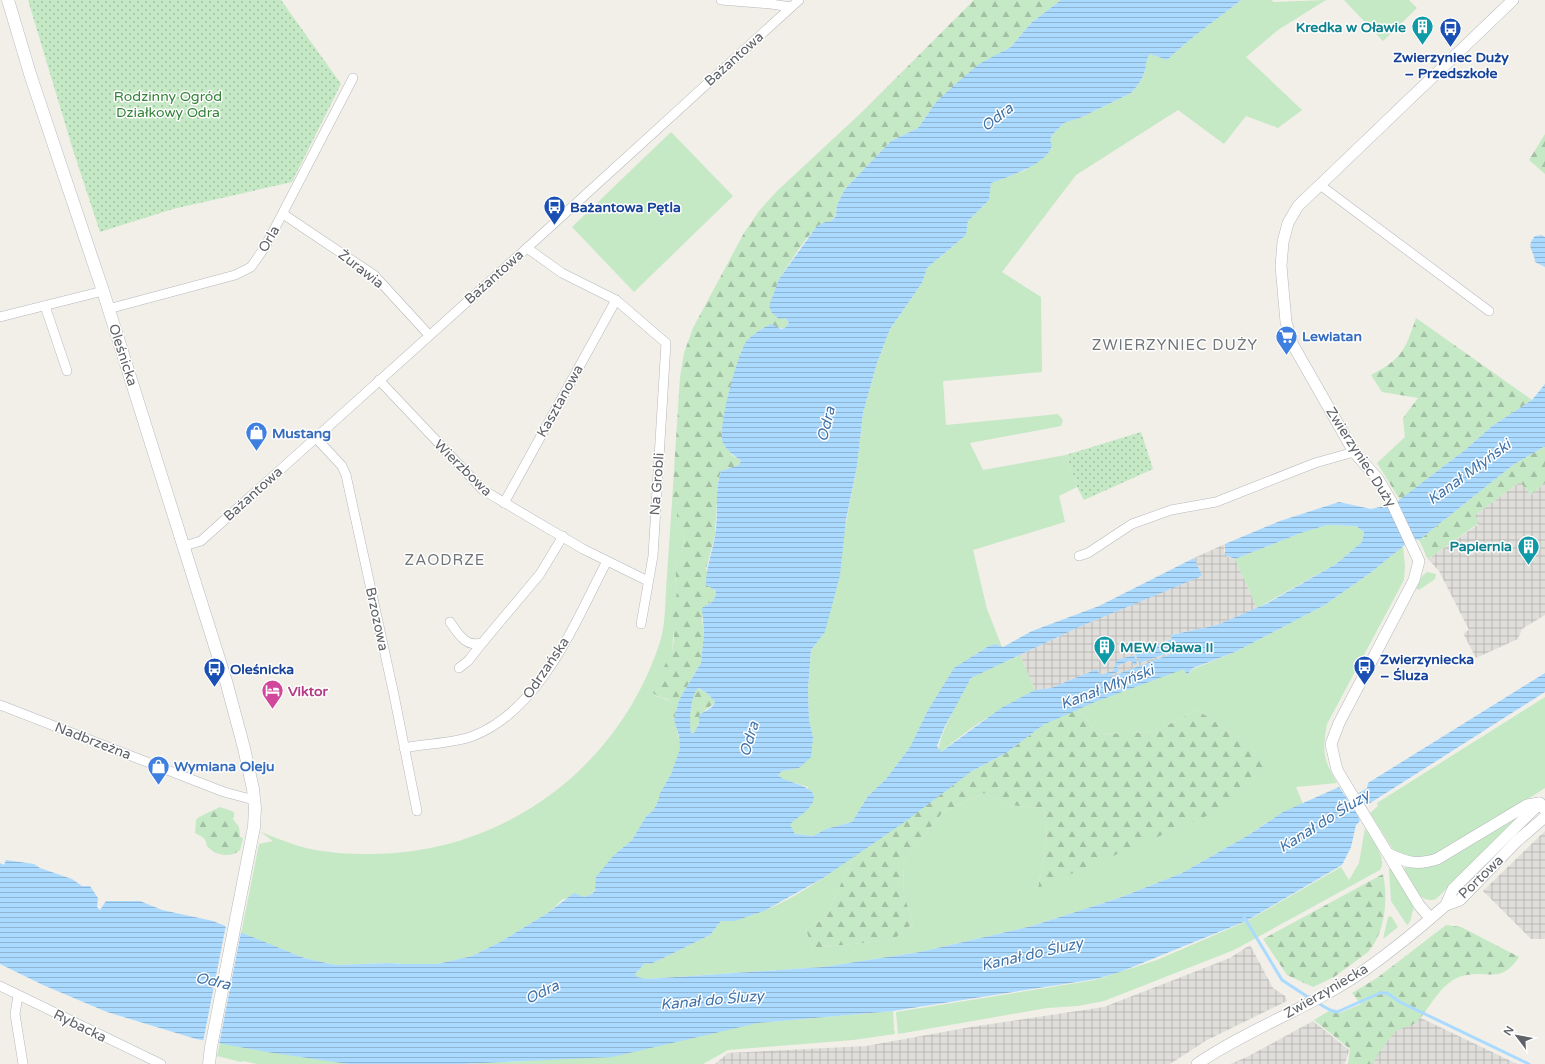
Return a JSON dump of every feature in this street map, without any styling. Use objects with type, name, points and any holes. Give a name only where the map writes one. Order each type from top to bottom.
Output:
[{"type":"main road","name":"Oleśnicka","points":[[8,0],[31,77],[103,291],[184,546],[244,748],[254,800],[254,821],[251,842],[209,1064]]},
{"type":"street","points":[[721,0],[788,4]]},
{"type":"street","name":"Bażantowa","points":[[184,546],[201,542],[527,248],[788,4],[799,0]]},
{"type":"street","name":"Zwierzyniec Duży","points":[[1430,918],[1419,905],[1337,770],[1331,744],[1339,723],[1414,580],[1419,561],[1391,501],[1378,479],[1354,452],[1293,345],[1286,322],[1282,298],[1282,242],[1288,223],[1298,206],[1513,0]]},
{"type":"street","name":"Orla","points":[[108,309],[245,271],[259,258],[353,78]]},
{"type":"street","points":[[1320,185],[1489,311]]},
{"type":"street","name":"Żurawia","points":[[283,214],[374,275],[429,335]]},
{"type":"street","points":[[527,248],[562,273],[616,300]]},
{"type":"street","points":[[0,317],[103,291]]},
{"type":"street","name":"Na Grobli","points":[[616,300],[666,343],[652,556],[641,624]]},
{"type":"street","name":"Kasztanowa","points":[[504,503],[616,300]]},
{"type":"street","points":[[45,306],[67,372]]},
{"type":"street","name":"Wierzbowa","points":[[379,380],[466,474],[483,490],[606,561],[648,581]]},
{"type":"street","name":"Brzozowa","points":[[316,437],[342,466],[346,475],[417,811]]},
{"type":"street","points":[[1079,556],[1088,553],[1132,524],[1171,510],[1216,502],[1315,464],[1354,452]]},
{"type":"street","points":[[459,668],[483,642],[540,574],[563,536]]},
{"type":"street","name":"Odrzańska","points":[[404,748],[475,735],[514,710],[536,685],[559,652],[606,561]]},
{"type":"street","points":[[450,622],[460,636],[469,644],[476,645],[483,642]]},
{"type":"street","name":"Nadbrzeżna","points":[[0,705],[224,792],[254,800]]},
{"type":"street","points":[[1389,854],[1414,864],[1437,859],[1527,805],[1543,804]]},
{"type":"street","name":"Portowa","points":[[1446,905],[1453,889],[1543,804]]},
{"type":"street","name":"Portowa","points":[[1446,905],[1460,900],[1517,841],[1545,816]]},
{"type":"street","name":"Zwierzyniecka","points":[[1197,1064],[1220,1049],[1289,1014],[1364,971],[1446,905]]},
{"type":"street","name":"Rybacka","points":[[0,986],[160,1064]]},
{"type":"street","points":[[18,996],[15,1014],[23,1064]]},
{"type":"shaded area","points":[[1520,482],[1531,495],[1545,483],[1545,615],[1522,629],[1518,639],[1476,658],[1464,635],[1465,632],[1469,630],[1439,571],[1428,559],[1479,524],[1475,515]]},
{"type":"shaded area","points":[[1225,544],[1224,552],[1228,557],[1235,559],[1257,608],[1217,625],[1171,635],[1172,639],[1136,653],[1139,663],[1178,650],[1176,652],[1110,678],[1109,676],[1119,671],[1117,666],[1131,660],[1134,655],[1118,660],[1113,671],[1100,676],[1097,669],[1051,688],[1035,690],[1020,655],[1079,627],[1201,576],[1194,558]]},
{"type":"shaded area","points":[[1545,831],[1545,939],[1531,939],[1483,891]]},
{"type":"shaded area","points":[[1250,945],[1273,988],[1285,996],[1287,1001],[1207,1040],[1170,1064],[715,1064],[728,1053],[866,1046],[971,1027],[1104,1007],[1230,958]]},
{"type":"shaded area","points":[[1403,1010],[1419,1017],[1517,1064],[1364,1064]]},
{"type":"shaded area","points":[[1313,1021],[1349,1050],[1345,1064],[1230,1064],[1247,1057]]},
{"type":"green space","name":"Rodzinny Ogród Działkowy Odra","points":[[28,0],[281,0],[341,84],[292,182],[173,209],[100,232],[73,150]]},
{"type":"green space","points":[[974,0],[1061,0],[1031,23],[1011,47],[1005,50],[927,115],[918,128],[891,141],[845,189],[837,205],[836,215],[831,221],[816,228],[795,254],[779,279],[785,318],[789,323],[785,328],[763,328],[748,340],[740,354],[723,443],[732,455],[741,461],[739,465],[721,471],[718,481],[715,535],[706,569],[716,595],[713,601],[707,604],[702,619],[704,633],[701,663],[679,700],[674,720],[671,701],[659,697],[652,691],[672,651],[674,639],[673,615],[677,592],[675,585],[677,560],[682,550],[684,538],[677,521],[677,504],[672,502],[680,377],[684,353],[693,328],[744,233],[759,211],[776,192],[862,112]]},
{"type":"green space","points":[[1241,0],[1272,0],[1273,2],[1326,0],[1278,30],[1246,57],[1302,110],[1278,128],[1246,116],[1224,144],[1178,110],[1076,175],[1002,272],[1041,297],[1042,372],[943,381],[946,425],[1058,414],[1063,420],[1061,426],[970,443],[983,470],[1066,455],[1077,487],[1059,496],[1065,522],[973,550],[987,609],[1002,647],[987,647],[974,655],[927,712],[910,747],[886,779],[868,796],[852,822],[826,829],[813,836],[795,834],[789,825],[800,814],[808,809],[808,787],[782,779],[778,775],[782,771],[799,768],[813,737],[809,720],[808,689],[811,650],[825,632],[857,466],[863,413],[877,363],[890,329],[922,283],[927,268],[966,235],[968,221],[989,200],[991,183],[1026,170],[1050,141],[1052,135],[1064,123],[1080,118],[1131,93],[1142,78],[1147,58],[1150,54],[1167,60]]},
{"type":"green space","points":[[1344,0],[1409,0],[1417,8],[1383,41]]},
{"type":"green space","points":[[671,132],[733,196],[634,292],[572,227]]},
{"type":"green space","points":[[1545,134],[1545,174],[1529,160]]},
{"type":"green space","points":[[1416,318],[1532,400],[1492,426],[1465,450],[1400,500],[1377,463],[1405,437],[1403,418],[1418,398],[1382,392],[1371,375],[1390,364],[1401,352],[1409,338]]},
{"type":"green space","points":[[1141,432],[1153,469],[1084,500],[1077,487],[1066,455]]},
{"type":"green space","points":[[1545,446],[1545,483],[1531,495],[1520,482],[1475,515],[1479,523],[1428,559],[1419,540],[1513,465]]},
{"type":"green space","points":[[672,502],[677,504],[677,521],[684,538],[682,550],[677,560],[675,585],[677,592],[672,651],[655,696],[671,701],[681,749],[653,811],[647,815],[632,840],[614,855],[592,894],[584,897],[563,899],[549,912],[502,941],[472,956],[437,964],[390,963],[335,965],[304,958],[241,934],[259,844],[273,841],[261,832],[300,846],[330,852],[370,854],[419,850],[465,839],[508,821],[548,796],[584,766],[615,730],[640,690],[659,645],[664,618]]},
{"type":"green space","points":[[1327,525],[1356,526],[1364,532],[1362,542],[1336,564],[1257,608],[1235,559],[1301,533]]},
{"type":"green space","points":[[1403,546],[1405,566],[1404,580],[1327,724],[1324,741],[1326,761],[1337,783],[1296,787],[1303,804],[1267,822],[1247,836],[1182,873],[1119,898],[1032,926],[920,952],[823,967],[646,979],[637,977],[635,974],[645,963],[651,964],[710,935],[721,921],[738,919],[756,914],[790,898],[823,878],[853,857],[826,917],[806,929],[812,948],[893,940],[913,923],[904,895],[903,862],[942,813],[984,793],[1008,805],[1044,808],[1047,842],[1038,887],[1244,741],[1197,710],[1154,732],[1098,734],[1078,708],[1184,668],[1187,675],[1193,669],[1235,652],[1323,606],[1369,574]]},
{"type":"green space","points":[[1427,572],[1436,574],[1435,579],[1419,590],[1416,588],[1422,576]]},
{"type":"green space","points":[[1020,655],[1035,690],[986,718],[941,752],[939,751],[939,746],[946,727],[957,703],[971,679],[980,673]]},
{"type":"green space","points":[[697,688],[707,693],[715,702],[704,711],[696,730],[694,733],[691,733],[691,703]]},
{"type":"green space","points":[[1545,697],[1545,788],[1440,855],[1411,859],[1394,851],[1370,813],[1378,806],[1377,803]]},
{"type":"green space","points":[[1078,708],[1098,734],[1154,732],[1197,710],[1244,741],[1264,765],[1243,797],[1230,806],[1038,888],[1047,842],[1044,808],[1008,805],[984,793],[942,813],[903,862],[904,895],[913,923],[893,940],[812,948],[806,929],[826,917],[853,857],[972,771],[1006,753],[1043,725]]},
{"type":"green space","points":[[220,807],[234,812],[233,819],[239,827],[240,837],[243,838],[240,850],[237,853],[224,855],[216,853],[207,846],[206,841],[203,838],[195,833],[196,820],[199,817]]},
{"type":"green space","points":[[1522,814],[1436,899],[1430,900],[1420,896],[1412,886],[1403,870],[1407,866],[1423,867]]},
{"type":"green space","points":[[1365,828],[1380,854],[1382,865],[1380,870],[1234,950],[1104,1001],[1078,1006],[1047,1008],[898,1034],[896,1012],[1095,980],[1157,960],[1247,921],[1341,867],[1349,880],[1359,863]]},
{"type":"green space","points":[[1392,867],[1414,906],[1410,922],[1407,925],[1391,901],[1389,869]]},
{"type":"green space","points":[[1383,874],[1385,883],[1385,904],[1382,925],[1379,935],[1368,952],[1334,977],[1313,987],[1287,975],[1263,939]]},
{"type":"green space","points":[[1391,916],[1398,927],[1383,939],[1388,917]]},
{"type":"green space","points":[[1446,925],[1461,927],[1519,957],[1512,966],[1498,974],[1468,974],[1452,981],[1441,991],[1416,1023],[1398,1030],[1395,1033],[1372,1064],[1348,1064],[1350,1049],[1314,1020],[1329,1011],[1340,1013],[1361,1004],[1352,993],[1377,978]]},
{"type":"green space","points":[[893,1011],[894,1028],[892,1029],[894,1029],[895,1034],[853,1040],[728,1050],[703,1064],[462,1064],[528,1061],[758,1023]]},
{"type":"green space","points":[[220,1043],[348,1064],[257,1064],[244,1061],[241,1062],[217,1056]]},
{"type":"water","points":[[1061,0],[1241,0],[1167,60],[1150,54],[1147,59],[1142,78],[1131,93],[1080,118],[1064,123],[1052,135],[1050,141],[1052,145],[1049,152],[1035,164],[991,183],[989,200],[968,221],[966,235],[927,268],[922,283],[890,329],[877,363],[863,413],[857,466],[846,520],[840,575],[825,632],[811,650],[808,689],[809,720],[813,737],[811,757],[799,768],[782,771],[778,775],[810,790],[813,795],[813,801],[808,809],[790,825],[795,834],[813,836],[826,829],[852,822],[868,796],[886,779],[910,747],[927,712],[954,668],[987,647],[995,644],[1003,647],[1032,631],[1099,606],[1194,558],[1202,576],[1079,627],[971,678],[945,726],[937,746],[941,752],[1001,708],[1035,690],[1051,688],[1097,669],[1100,675],[1113,671],[1117,660],[1134,655],[1137,664],[1134,665],[1131,660],[1117,666],[1119,671],[1109,676],[1110,677],[1176,652],[1178,650],[1139,663],[1135,653],[1172,639],[1171,635],[1217,625],[1268,603],[1336,564],[1362,542],[1364,532],[1356,526],[1327,525],[1301,533],[1235,559],[1225,555],[1225,544],[1280,521],[1339,502],[1371,509],[1394,504],[1465,450],[1492,426],[1532,400],[1545,384],[1545,446],[1513,465],[1419,540],[1412,539],[1369,574],[1323,606],[1235,652],[1193,668],[1187,675],[1184,669],[1095,702],[1043,725],[1006,753],[972,771],[906,821],[823,878],[764,911],[735,921],[721,921],[710,935],[651,964],[645,963],[635,974],[637,977],[647,979],[823,967],[920,952],[1032,926],[1119,898],[1182,873],[1247,836],[1283,812],[1339,787],[1348,800],[1367,788],[1368,783],[1545,673],[1545,692],[1356,812],[1360,821],[1356,825],[1351,847],[1342,865],[1246,921],[1120,972],[1096,979],[893,1011],[758,1023],[612,1057],[462,1064],[348,1064],[267,1052],[196,1039],[107,1012],[43,985],[0,964],[0,863],[4,865],[6,860],[34,864],[40,868],[72,879],[82,886],[90,886],[98,898],[97,907],[100,910],[106,901],[140,901],[162,910],[213,921],[304,958],[335,965],[390,963],[437,964],[472,956],[502,941],[549,912],[574,893],[584,897],[592,894],[595,890],[596,877],[614,855],[632,840],[647,815],[653,811],[659,799],[659,795],[671,774],[680,749],[679,736],[674,720],[679,700],[701,663],[704,633],[702,608],[713,601],[716,595],[715,590],[706,585],[706,578],[716,528],[719,479],[721,471],[739,465],[741,461],[725,446],[722,435],[725,409],[733,376],[746,342],[754,334],[771,324],[781,329],[785,328],[789,323],[785,318],[779,319],[772,313],[769,306],[779,279],[817,226],[831,221],[836,216],[837,205],[845,189],[891,141],[918,128],[937,101],[979,64],[1011,47],[1031,23]],"holes":[[[698,688],[707,693],[715,702],[712,707],[699,715],[699,724],[694,733],[691,733],[690,723],[693,697]]]},
{"type":"water","points":[[1542,235],[1545,237],[1545,267],[1535,262],[1530,246],[1535,236]]},
{"type":"pier","points":[[226,925],[241,932],[219,1045],[203,1042]]},
{"type":"waterway","points":[[1244,917],[1282,980],[1311,999]]},
{"type":"waterway","points":[[1316,1002],[1330,1010],[1337,1012],[1380,993],[1387,993],[1400,1002],[1529,1064]]},
{"type":"place","name":"Kredka w Oławie","points":[[1422,46]]},
{"type":"place","name":"Zwierzyniec Duży – Przedszkołe","points":[[1451,48]]},
{"type":"place","name":"Bażantowa Pętla","points":[[555,226]]},
{"type":"place","name":"Lewiatan","points":[[1287,356]]},
{"type":"place","name":"Mustang","points":[[256,452]]},
{"type":"place","name":"Papiernia","points":[[1528,566]]},
{"type":"place","name":"MEW Oława II","points":[[1104,666]]},
{"type":"place","name":"Zwierzyniecka – Śluza","points":[[1365,686]]},
{"type":"place","name":"Oleśnicka","points":[[214,688]]},
{"type":"place","name":"Viktor","points":[[272,710]]},
{"type":"place","name":"Wymiana Oleju","points":[[158,786]]},
{"type":"district","name":"ZWIERZYNIEC DUŻY","points":[[1175,345]]},
{"type":"district","name":"ZAODRZE","points":[[445,560]]},
{"type":"water label","name":"Odra","points":[[997,117]]},
{"type":"water label","name":"Odra","points":[[826,424]]},
{"type":"water label","name":"Kanał Młyński","points":[[1469,472]]},
{"type":"water label","name":"Kanał Młyński","points":[[1107,687]]},
{"type":"water label","name":"Odra","points":[[749,739]]},
{"type":"water label","name":"Kanał do Śluzy","points":[[1324,821]]},
{"type":"water label","name":"Kanał do Śluzy","points":[[1032,954]]},
{"type":"water label","name":"Odra","points":[[213,981]]},
{"type":"water label","name":"Odra","points":[[542,992]]},
{"type":"water label","name":"Kanał do Śluzy","points":[[712,1000]]}]
